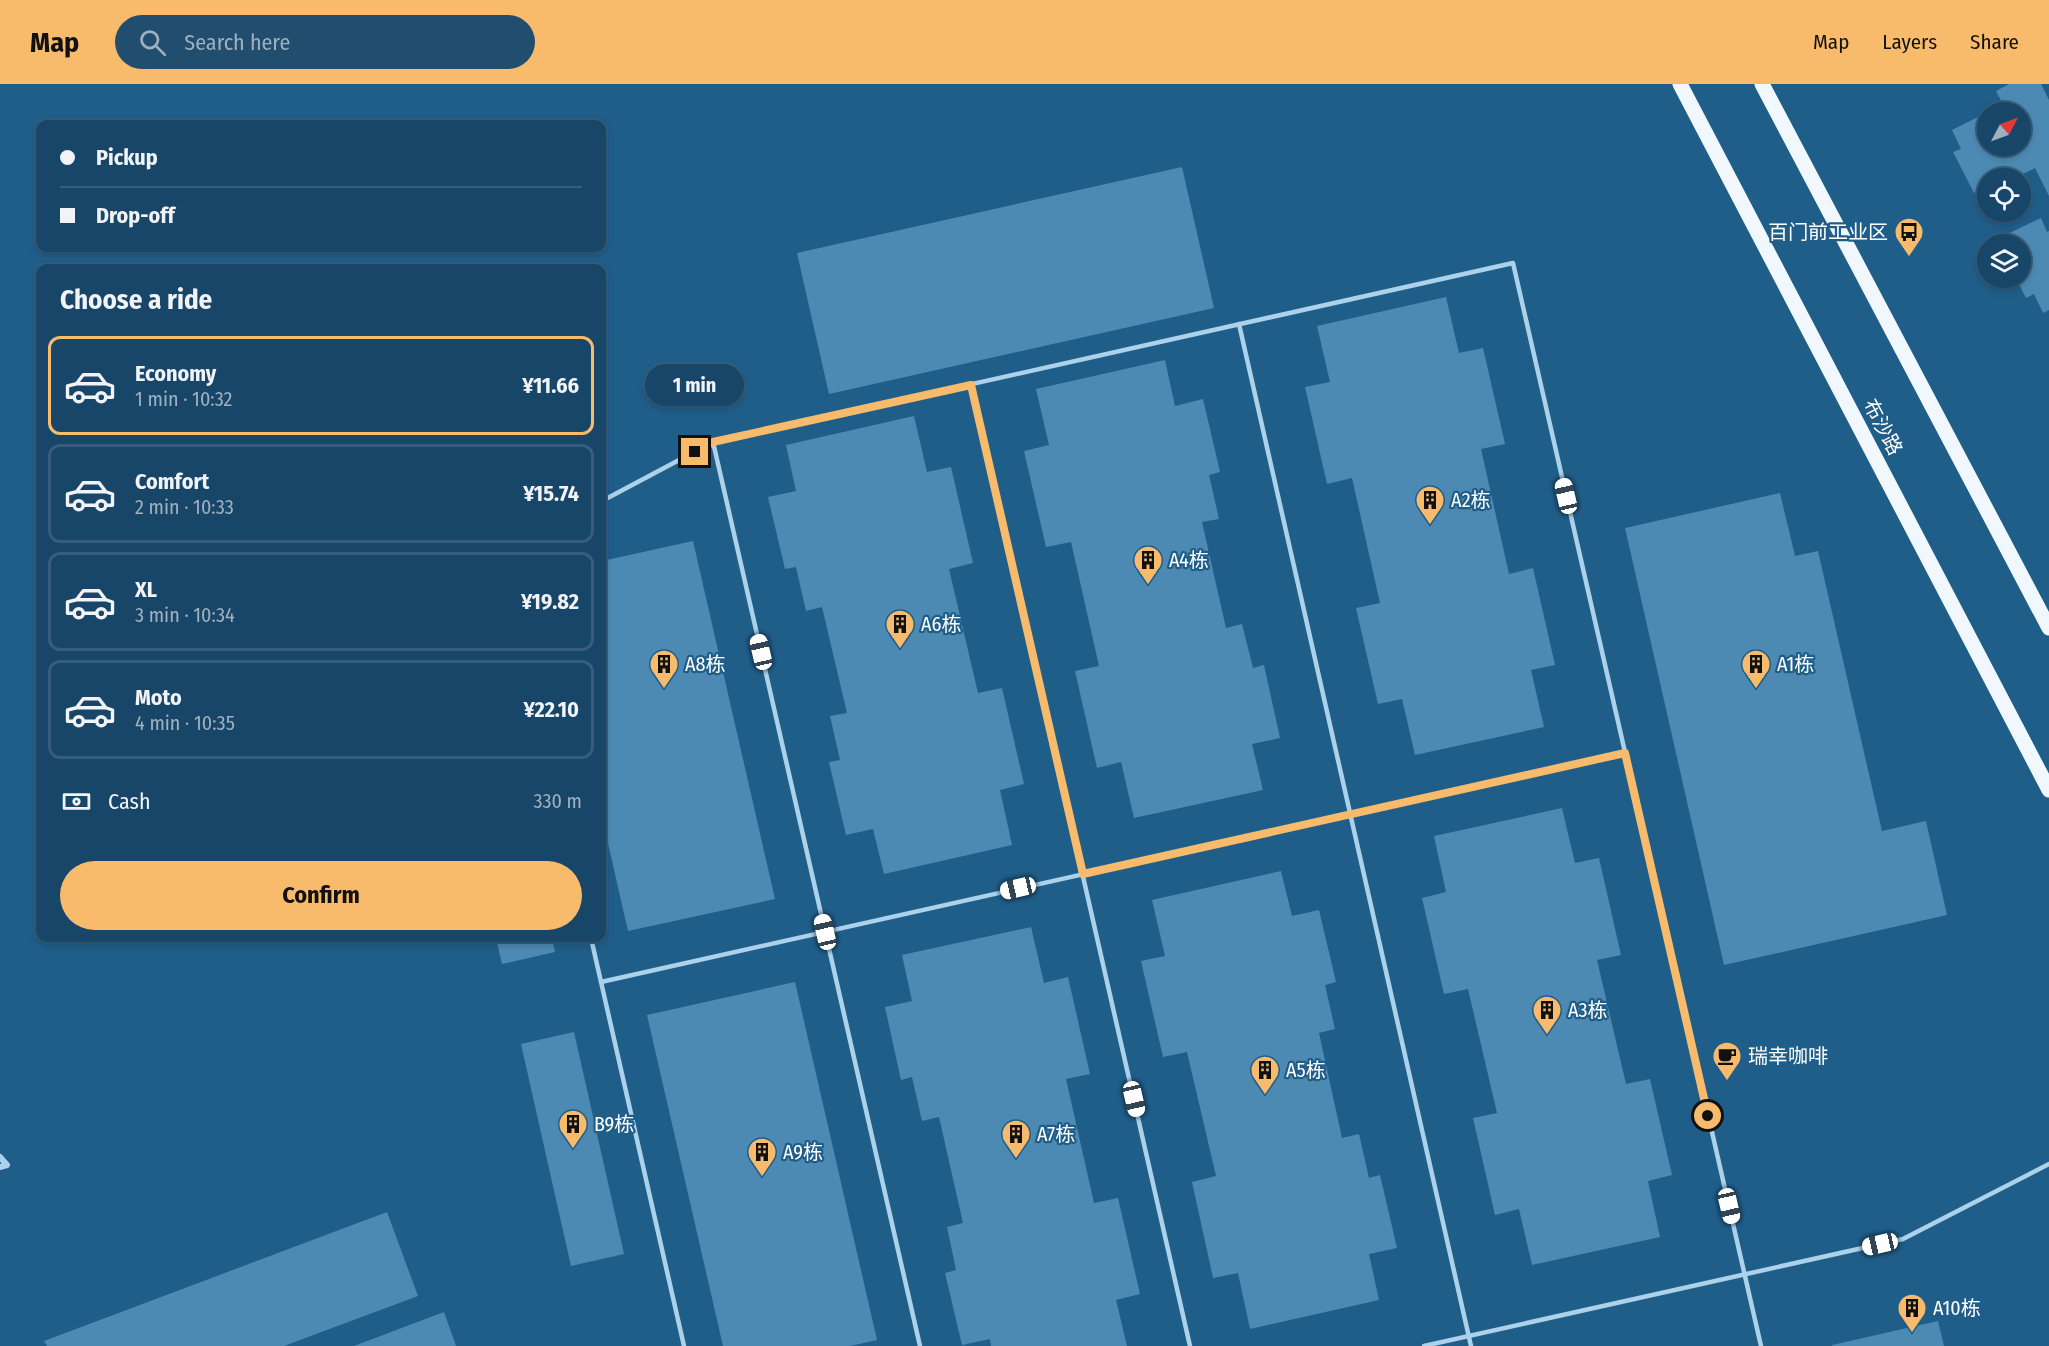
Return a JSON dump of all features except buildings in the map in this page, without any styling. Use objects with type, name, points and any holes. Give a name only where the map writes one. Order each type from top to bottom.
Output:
[{"type":"main road","name":"布沙路","points":[[1680,84],[2049,790]]},
{"type":"main road","points":[[1762,84],[2049,628]]},
{"type":"street","points":[[0,1157],[7,1165],[0,1167]]},
{"type":"lane","points":[[606,499],[713,442],[1513,263],[1761,1346]]},
{"type":"lane","points":[[1239,324],[1472,1346]]},
{"type":"lane","points":[[971,385],[1191,1346]]},
{"type":"lane","points":[[713,442],[920,1346]]},
{"type":"lane","points":[[601,982],[1625,753]]},
{"type":"lane","points":[[592,942],[684,1346]]},
{"type":"lane","points":[[1424,1346],[1903,1239],[2049,1164]]},
{"type":"place","name":"百门前工业区","points":[[1909,258]]},
{"type":"place","name":"A2栋","points":[[1430,526]]},
{"type":"place","name":"A4栋","points":[[1148,586]]},
{"type":"place","name":"A6栋","points":[[900,650]]},
{"type":"place","name":"A8栋","points":[[664,690]]},
{"type":"place","name":"A1栋","points":[[1756,690]]},
{"type":"place","name":"A3栋","points":[[1547,1036]]},
{"type":"place","name":"瑞幸咖啡","points":[[1727,1082]]},
{"type":"place","name":"A5栋","points":[[1265,1096]]},
{"type":"place","name":"B9栋","points":[[573,1150]]},
{"type":"place","name":"A7栋","points":[[1016,1160]]},
{"type":"place","name":"A9栋","points":[[762,1178]]},
{"type":"place","name":"A10栋","points":[[1912,1334]]},
{"type":"route","points":[[695,452],[713,442],[971,385],[1083,874],[1625,753],[1708,1116]]}]
